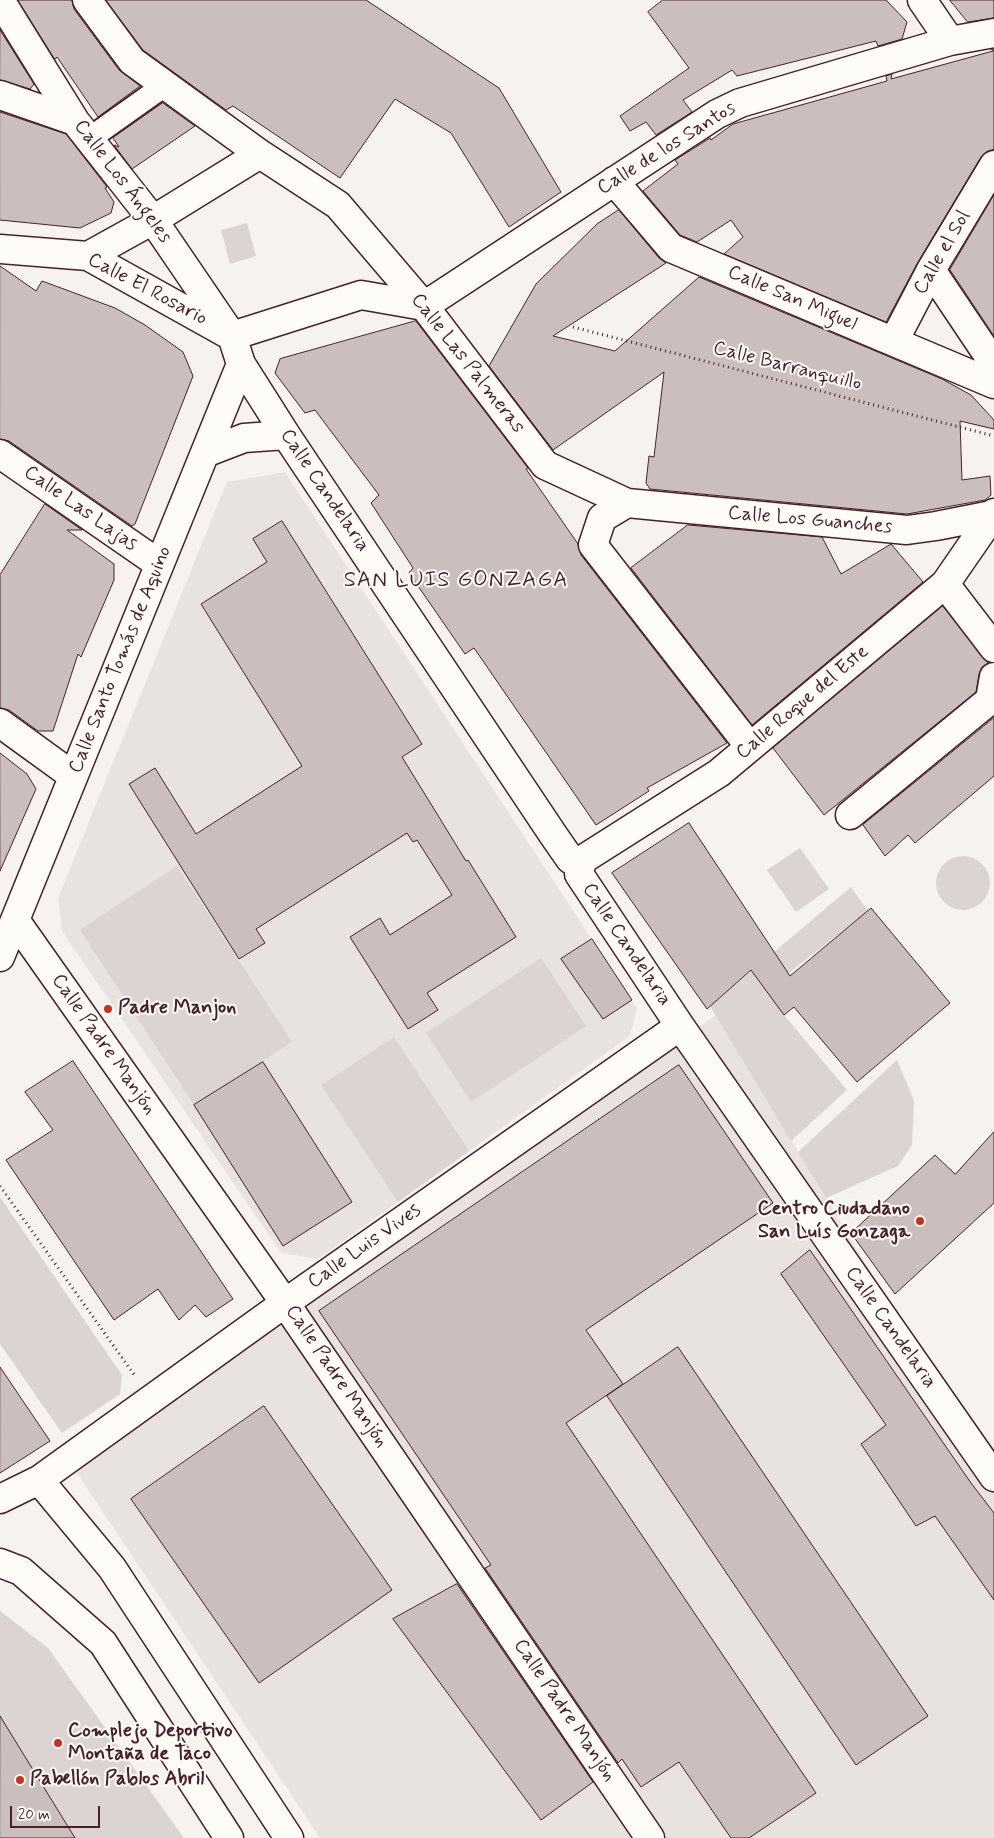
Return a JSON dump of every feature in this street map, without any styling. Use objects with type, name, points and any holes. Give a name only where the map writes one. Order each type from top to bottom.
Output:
[{"type":"street","name":"Calle Los Ángeles","points":[[0,0],[82,130],[154,220],[232,336],[241,364]]},
{"type":"street","name":"Calle Las Palmeras","points":[[87,0],[132,61],[260,154],[338,205],[424,306],[545,465],[627,503]]},
{"type":"street","points":[[922,0],[950,41]]},
{"type":"street","name":"Calle de los Santos","points":[[424,306],[717,114],[740,103],[950,41],[994,33]]},
{"type":"street","points":[[0,95],[82,130],[165,85]]},
{"type":"street","points":[[88,256],[154,220],[260,154]]},
{"type":"street","name":"Calle el Sol","points":[[894,341],[932,270],[994,165]]},
{"type":"street","name":"Calle San Miguel","points":[[614,181],[671,248],[994,384]]},
{"type":"street","name":"Calle El Rosario","points":[[0,249],[88,256],[232,336]]},
{"type":"street","points":[[932,270],[994,364]]},
{"type":"street","points":[[232,336],[361,296],[424,306]]},
{"type":"street","name":"Calle Candelaria","points":[[241,364],[286,435],[554,836],[570,859],[582,860],[579,874],[680,1026],[994,1476]]},
{"type":"street","name":"Calle Santo Tomás de Aquino","points":[[0,956],[241,364]]},
{"type":"street","points":[[204,453],[244,438],[286,435]]},
{"type":"street","name":"Calle Las Lajas","points":[[0,454],[160,564]]},
{"type":"street","points":[[627,503],[602,518],[593,545],[750,747]]},
{"type":"street","name":"Calle Los Guanches","points":[[627,503],[907,530],[993,514]]},
{"type":"street","name":"Calle Roque del Este","points":[[582,860],[694,790],[719,773],[750,747],[951,577],[993,514]]},
{"type":"street","points":[[936,526],[951,577],[994,648]]},
{"type":"street","points":[[850,815],[990,700],[994,677]]},
{"type":"street","points":[[0,723],[74,776]]},
{"type":"street","name":"Calle Padre Manjón","points":[[14,920],[285,1303],[650,1838]]},
{"type":"street","name":"Calle Luis Vives","points":[[0,1499],[39,1480],[285,1303],[680,1026]]},
{"type":"street","points":[[39,1480],[112,1568],[289,1838]]},
{"type":"street","points":[[0,1563],[21,1570],[103,1643],[229,1838]]},
{"type":"path","name":"Calle Barranquillo","points":[[573,327],[994,436]]},
{"type":"path","points":[[0,1186],[151,1399]]},
{"type":"shaded area","points":[[247,223],[256,256],[230,264],[221,230]]},
{"type":"shaded area","points":[[285,472],[637,1008],[630,1036],[318,1259],[281,1253],[62,931],[58,898],[227,482]]},
{"type":"shaded area","points":[[800,848],[829,889],[796,912],[767,870]]},
{"type":"shaded area","points":[[958,856],[968,856],[978,860],[986,868],[990,883],[986,898],[978,906],[968,910],[958,910],[948,906],[940,898],[936,888],[936,878],[940,868],[948,860]]},
{"type":"shaded area","points":[[177,866],[292,1042],[194,1105],[80,930]]},
{"type":"shaded area","points":[[851,887],[868,911],[767,990],[784,1015],[847,1090],[791,1141],[710,1006]]},
{"type":"shaded area","points":[[541,958],[586,1026],[471,1102],[426,1033]]},
{"type":"shaded area","points":[[716,1015],[994,1477],[994,1838],[320,1838],[69,1461]]},
{"type":"shaded area","points":[[394,1037],[469,1151],[398,1202],[321,1085]]},
{"type":"shaded area","points":[[897,1060],[914,1101],[912,1145],[898,1166],[826,1198],[798,1152]]},
{"type":"shaded area","points":[[0,1197],[122,1375],[120,1394],[62,1433],[0,1344]]},
{"type":"shaded area","name":"Complejo Deportivo Montaña de Taco","points":[[0,1611],[48,1648],[184,1838],[0,1838]]},
{"type":"building","points":[[18,0],[72,0],[74,9],[119,70],[140,86],[98,117],[57,57],[55,59]]},
{"type":"building","points":[[106,0],[366,0],[499,88],[561,192],[509,227],[451,133],[395,99],[340,178],[233,106],[226,110],[143,50]]},
{"type":"building","points":[[663,0],[886,0],[907,22],[902,39],[878,46],[876,41],[737,76],[732,70],[683,100],[692,112],[656,135],[646,122],[630,131],[620,116],[689,68],[648,12]]},
{"type":"building","points":[[950,0],[994,0],[994,18],[968,22]]},
{"type":"building","points":[[0,30],[34,84],[30,89],[0,80]]},
{"type":"building","points":[[991,49],[994,49],[994,149],[986,152],[981,157],[918,262],[886,322],[724,254],[743,237],[731,220],[697,242],[680,235],[643,191],[678,164],[675,160],[710,138],[711,140],[733,124],[887,81],[886,76],[892,74],[891,79],[993,51]]},
{"type":"building","points":[[163,103],[195,126],[132,169],[114,145],[119,147],[113,138]]},
{"type":"building","points":[[0,112],[66,134],[107,187],[105,188],[114,202],[111,213],[80,228],[0,220]]},
{"type":"building","points":[[994,195],[994,336],[950,270]]},
{"type":"building","points":[[619,210],[659,258],[666,263],[553,336],[615,351],[699,277],[942,379],[971,395],[994,420],[994,429],[960,421],[962,480],[990,476],[991,495],[985,500],[907,514],[650,489],[646,483],[649,456],[654,457],[664,372],[553,450],[489,366],[536,284],[597,224]]},
{"type":"building","points":[[0,266],[36,291],[42,281],[115,308],[145,325],[183,352],[193,376],[135,524],[132,526],[9,441],[0,439]]},
{"type":"building","points":[[416,321],[528,468],[526,469],[578,544],[581,555],[727,743],[647,788],[649,791],[596,825],[474,648],[465,654],[409,573],[413,568],[371,503],[379,495],[315,410],[305,413],[275,373],[280,359]]},
{"type":"building","points":[[45,504],[82,530],[67,530],[114,564],[114,580],[81,657],[78,654],[53,731],[38,731],[9,710],[0,708],[0,575]]},
{"type":"building","points":[[282,521],[422,744],[402,757],[466,861],[468,860],[516,937],[427,993],[438,1010],[408,1029],[350,937],[380,918],[390,935],[452,895],[417,840],[413,842],[407,833],[256,929],[265,943],[239,959],[129,784],[155,768],[196,834],[302,766],[201,604],[267,562],[253,539]]},
{"type":"building","points":[[688,525],[822,537],[841,574],[891,544],[923,582],[752,725],[631,568]]},
{"type":"building","points":[[943,606],[988,663],[982,667],[979,674],[976,692],[824,815],[773,748]]},
{"type":"building","points":[[994,718],[994,776],[915,843],[908,835],[885,856],[863,825]]},
{"type":"building","points":[[0,753],[27,774],[36,789],[0,871]]},
{"type":"building","points":[[689,823],[790,976],[871,908],[950,1003],[857,1082],[794,1007],[784,1015],[751,970],[707,1009],[612,873]]},
{"type":"building","points":[[592,939],[632,1000],[603,1019],[561,959]]},
{"type":"building","points":[[73,1061],[233,1299],[206,1317],[195,1305],[179,1320],[158,1289],[114,1320],[6,1160],[53,1130],[25,1092]]},
{"type":"building","points":[[263,1062],[352,1202],[283,1246],[194,1105]]},
{"type":"building","points":[[679,1065],[773,1203],[586,1330],[623,1384],[566,1423],[816,1793],[749,1838],[731,1838],[679,1762],[641,1787],[622,1759],[618,1763],[485,1568],[491,1565],[319,1311]]},
{"type":"building","name":"Centro Ciudadano San Luís Gonzaga","points":[[994,1132],[994,1203],[895,1294],[851,1233],[935,1155],[955,1174]]},
{"type":"building","points":[[810,1250],[971,1483],[994,1513],[994,1600],[935,1516],[916,1526],[861,1444],[886,1425],[781,1274]]},
{"type":"building","points":[[678,1347],[928,1716],[856,1765],[607,1396]]},
{"type":"building","points":[[0,1367],[50,1441],[0,1473]]},
{"type":"building","points":[[264,1406],[392,1590],[259,1683],[131,1499]]},
{"type":"building","points":[[457,1584],[593,1782],[541,1820],[393,1619]]},
{"type":"building","name":"Pabellón Pablos Abril","points":[[0,1716],[75,1838],[0,1838]]},
{"type":"place","name":"Padre Manjon","points":[[108,1009]]},
{"type":"place","name":"Centro Ciudadano San Luís Gonzaga","points":[[920,1221]]},
{"type":"place","name":"Complejo Deportivo Montaña de Taco","points":[[58,1743]]},
{"type":"place","name":"Pabellón Pablos Abril","points":[[20,1780]]},
{"type":"district","name":"SAN LUIS GONZAGA","points":[[456,581]]}]
